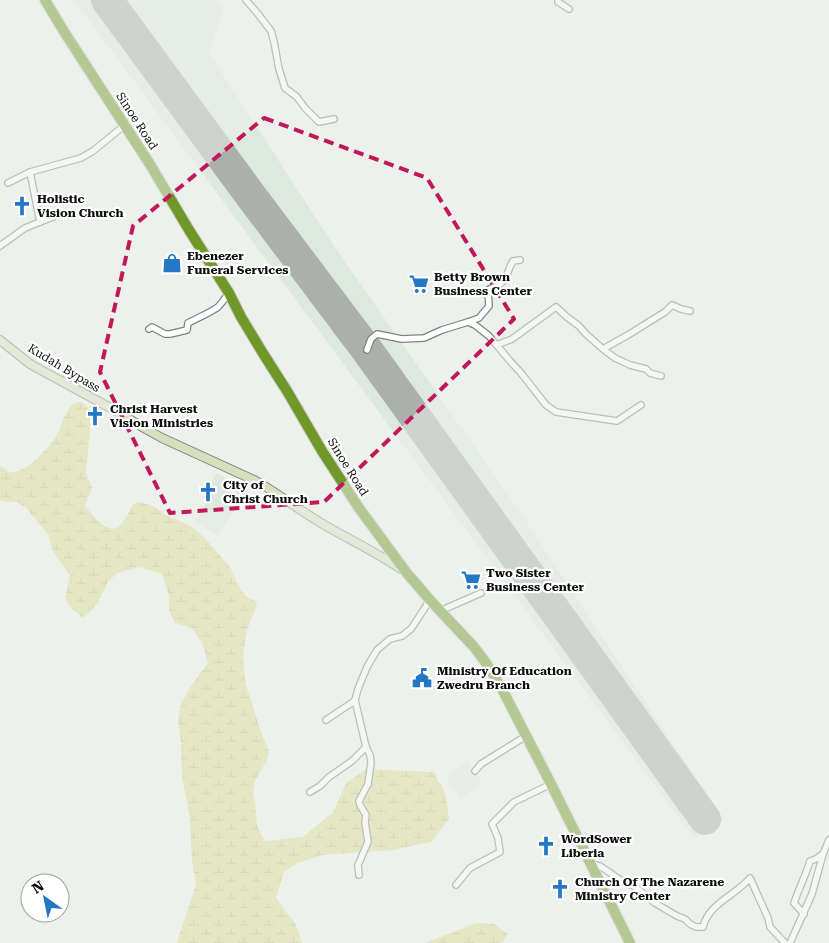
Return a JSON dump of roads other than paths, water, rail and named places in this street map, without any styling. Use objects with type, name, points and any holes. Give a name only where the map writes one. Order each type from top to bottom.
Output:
[{"type":"highway","name":"Sinoe Road","points":[[45,0],[72,46],[151,166],[322,451],[371,525],[406,572],[474,647],[486,663],[502,689],[551,784],[630,943]]},
{"type":"street","points":[[558,0],[558,2],[569,9]]},
{"type":"street","points":[[247,2],[271,31],[285,88],[297,97],[304,108],[319,122],[334,119]]},
{"type":"street","points":[[8,183],[30,172],[81,158],[93,151],[125,125]]},
{"type":"street","points":[[30,172],[40,222]]},
{"type":"street","points":[[0,246],[25,228],[56,216]]},
{"type":"street","points":[[367,350],[371,340],[377,334],[402,338],[424,338],[478,318],[489,306],[488,290],[500,284],[507,276],[513,261],[520,260]]},
{"type":"street","points":[[149,329],[152,327],[165,334],[187,330],[188,323],[201,318],[217,308],[228,293]]},
{"type":"street","points":[[603,348],[628,335],[672,305],[690,311]]},
{"type":"street","points":[[497,346],[512,339],[556,307],[615,358],[661,376]]},
{"type":"street","points":[[468,322],[489,336],[527,379],[546,405],[556,412],[617,421],[641,405]]},
{"type":"street","name":"Kudah Bypass","points":[[0,340],[30,364],[162,438],[256,481],[320,522],[406,572]]},
{"type":"street","points":[[440,611],[481,592]]},
{"type":"street","points":[[358,875],[358,865],[368,838],[365,822],[366,815],[359,801],[368,784],[371,770],[370,755],[366,747],[355,700],[358,688],[377,650],[390,639],[402,636],[411,629],[430,600]]},
{"type":"street","points":[[326,720],[355,700]]},
{"type":"street","points":[[475,771],[481,764],[526,736]]},
{"type":"street","points":[[310,792],[352,761],[366,747]]},
{"type":"street","points":[[456,885],[470,868],[500,852],[498,838],[492,824],[514,802],[551,784]]},
{"type":"street","points":[[790,943],[812,894],[822,854],[829,840]]},
{"type":"street","points":[[804,914],[794,903],[810,861],[822,854]]},
{"type":"street","points":[[591,864],[600,866],[627,884],[633,885],[655,903],[696,927],[703,927],[705,920],[716,907],[736,892],[750,878],[768,918],[770,928],[785,943]]},
{"type":"place","name":"Holistic Vision Church","points":[[22,206]]},
{"type":"place","name":"Ebenezer Funeral Services","points":[[172,263]]},
{"type":"place","name":"Betty Brown Business Center","points":[[419,284]]},
{"type":"place","name":"Christ Harvest Vision Ministries","points":[[95,416]]},
{"type":"place","name":"City of Christ Church","points":[[208,492]]},
{"type":"place","name":"Two Sister Business Center","points":[[471,580]]},
{"type":"place","name":"Ministry Of Education Zwedru Branch","points":[[422,678]]},
{"type":"place","name":"WordSower Liberia","points":[[546,846]]},
{"type":"place","name":"Church Of The Nazarene Ministry Center","points":[[560,889]]}]
